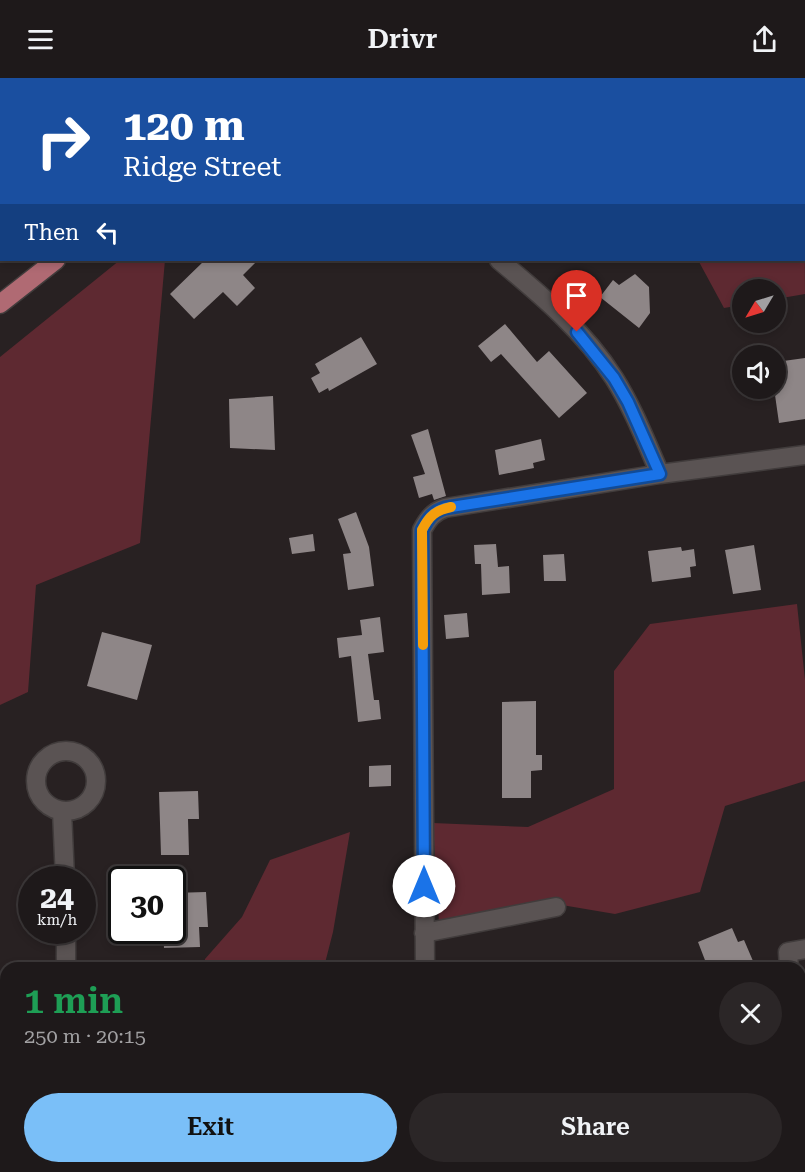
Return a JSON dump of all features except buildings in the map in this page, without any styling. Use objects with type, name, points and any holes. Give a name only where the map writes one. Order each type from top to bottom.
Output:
[{"type":"main road","points":[[0,304],[55,261]]},
{"type":"street","points":[[500,261],[561,315],[593,349],[628,402],[660,474]]},
{"type":"street","points":[[425,962],[422,530],[428,518],[438,510],[445,508],[660,474],[805,455]]},
{"type":"street","points":[[62,811],[64,866]]},
{"type":"street","points":[[424,933],[556,907]]},
{"type":"street","points":[[66,944],[66,962]]},
{"type":"shaded area","points":[[119,261],[165,261],[140,543],[36,585],[28,692],[0,705],[0,357]]},
{"type":"shaded area","points":[[699,261],[805,261],[805,294],[786,297],[786,279],[732,279],[732,307],[724,308]]},
{"type":"shaded area","points":[[797,604],[805,680],[805,781],[725,806],[700,892],[615,914],[550,903],[439,924],[433,823],[528,827],[614,789],[614,671],[650,624]]},
{"type":"shaded area","points":[[350,832],[333,932],[325,962],[205,962],[242,917],[270,860]]},
{"type":"slow traffic","points":[[423,645],[422,530],[428,518],[438,510],[451,507]]},
{"type":"route","points":[[424,886],[422,530],[428,518],[438,510],[445,508],[660,474],[628,402],[614,378],[593,349],[577,332]]}]
